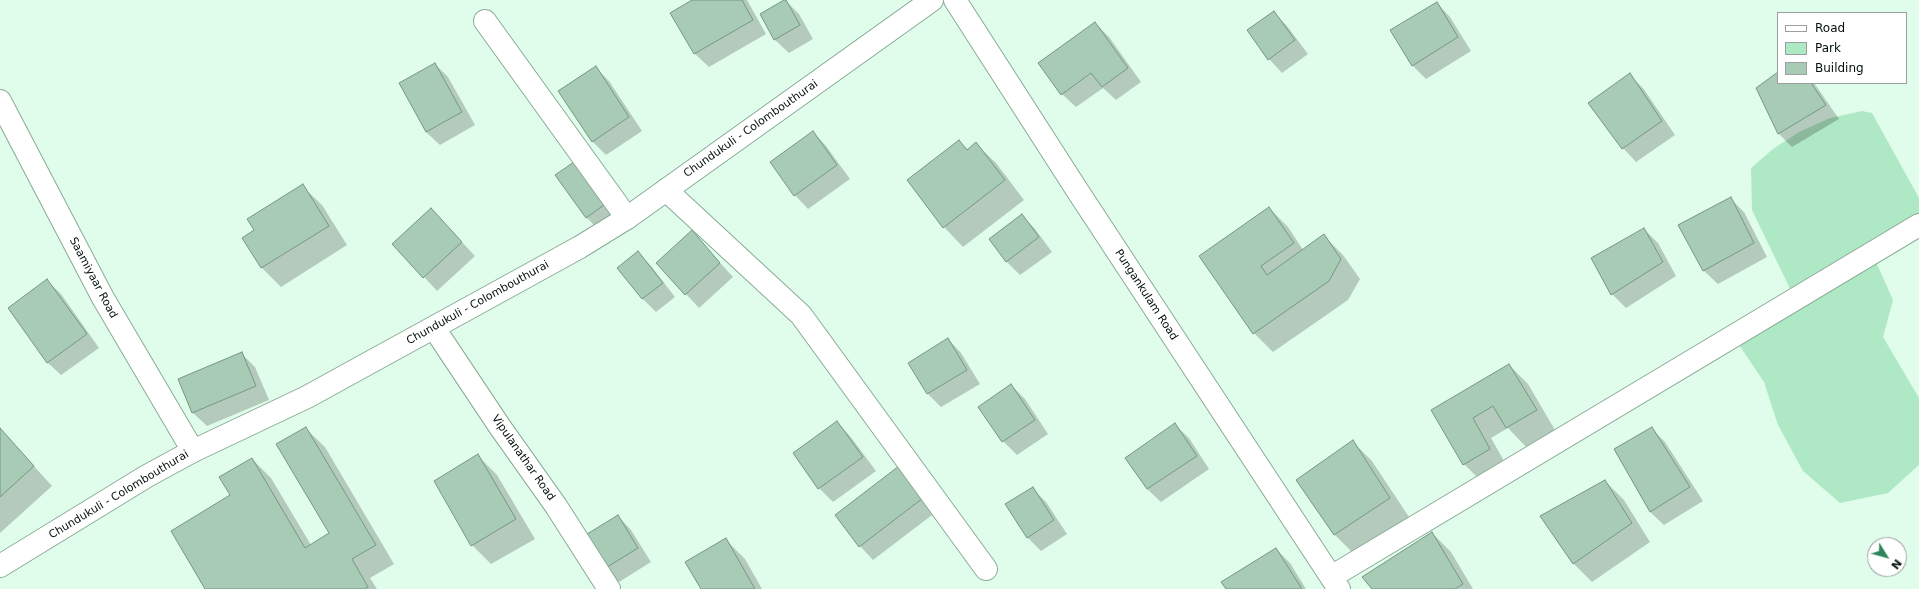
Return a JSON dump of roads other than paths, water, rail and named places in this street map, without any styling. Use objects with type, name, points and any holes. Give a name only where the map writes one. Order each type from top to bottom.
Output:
[{"type":"street","name":"Chundukuli - Colombouthurai","points":[[0,566],[147,476],[193,451],[308,397],[580,247],[627,218],[932,0]]},
{"type":"street","name":"Pungankulam Road","points":[[955,0],[1077,190],[1335,583]]},
{"type":"street","points":[[485,21],[627,218]]},
{"type":"street","name":"Saamiyaar Road","points":[[0,101],[102,298],[193,451]]},
{"type":"street","points":[[666,190],[801,315],[986,569]]},
{"type":"street","points":[[1335,583],[1919,225]]},
{"type":"street","name":"Vipulanathar Road","points":[[434,328],[500,427],[556,506],[608,589]]}]
